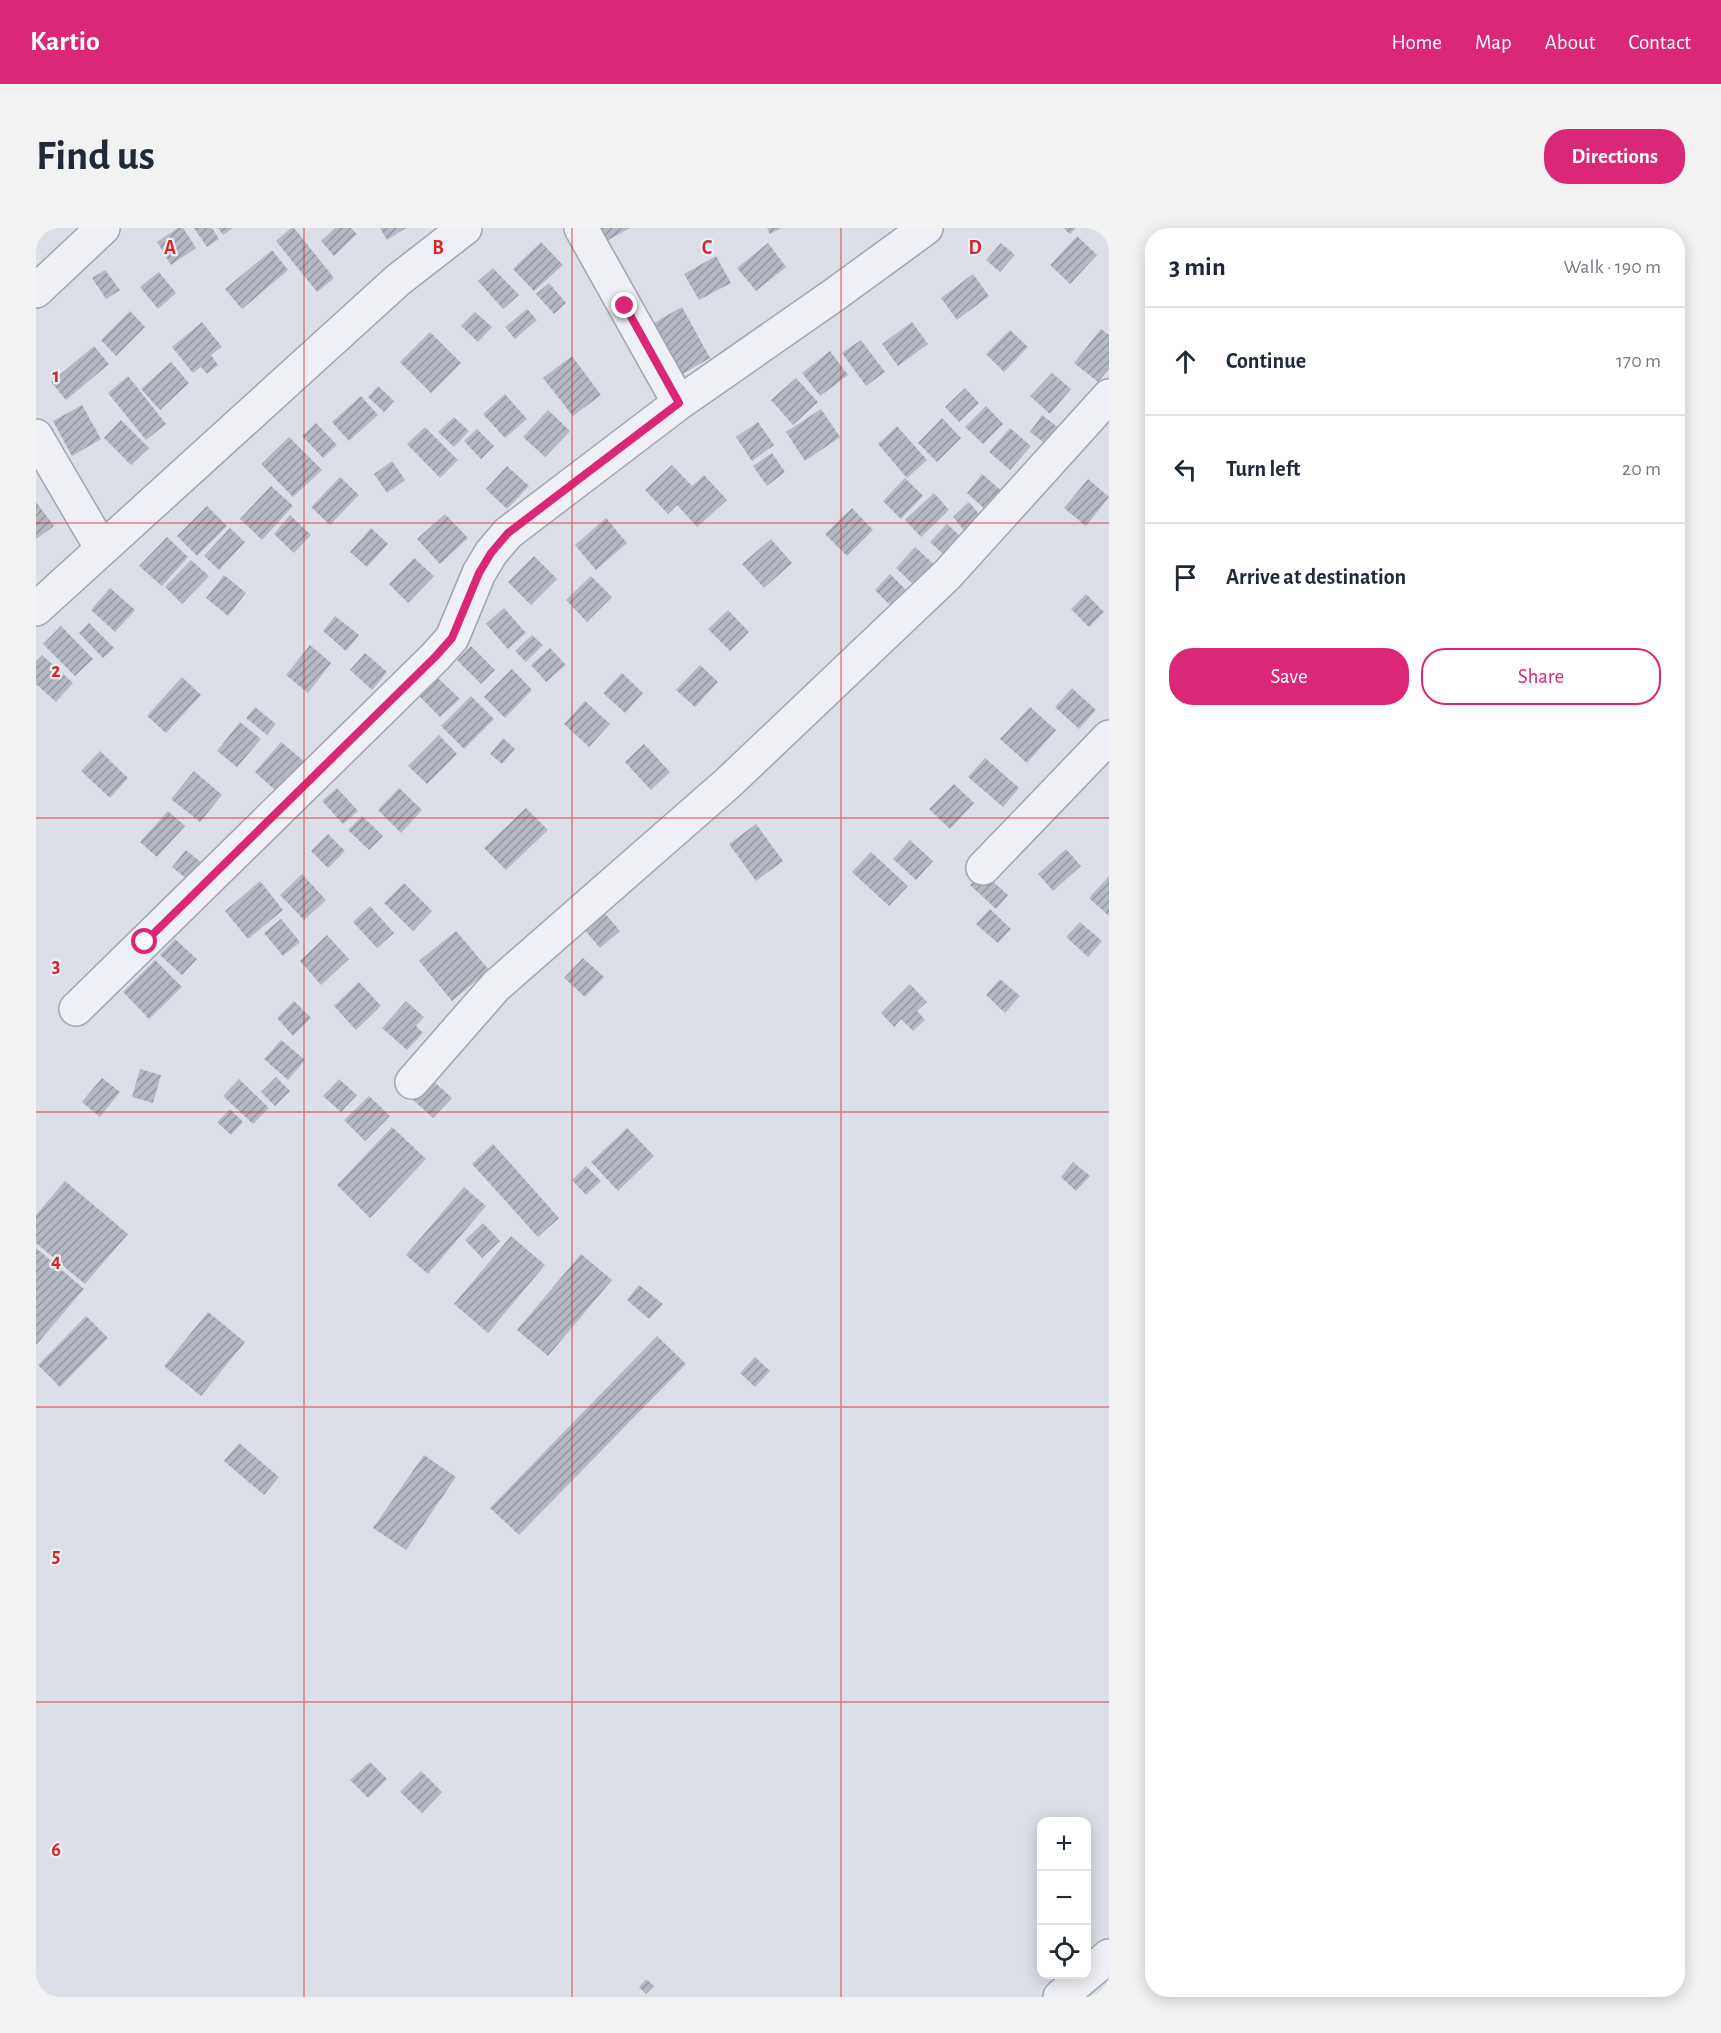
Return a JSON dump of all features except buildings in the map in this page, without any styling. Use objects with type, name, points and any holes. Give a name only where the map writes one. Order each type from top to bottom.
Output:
[{"type":"street","points":[[36,291],[103,228]]},
{"type":"street","points":[[36,609],[398,280],[465,228]]},
{"type":"street","points":[[581,228],[679,403]]},
{"type":"street","points":[[76,1009],[435,657],[452,638],[479,573],[491,553],[508,533],[679,403],[926,228]]},
{"type":"street","points":[[412,1082],[496,986],[728,783],[947,575],[1109,396]]},
{"type":"street","points":[[36,436],[102,549]]},
{"type":"street","points":[[983,868],[1109,737]]},
{"type":"street","points":[[1060,1997],[1109,1956]]},
{"type":"route","points":[[145,942],[452,638],[479,573],[491,553],[508,533],[679,403],[625,306]]}]
